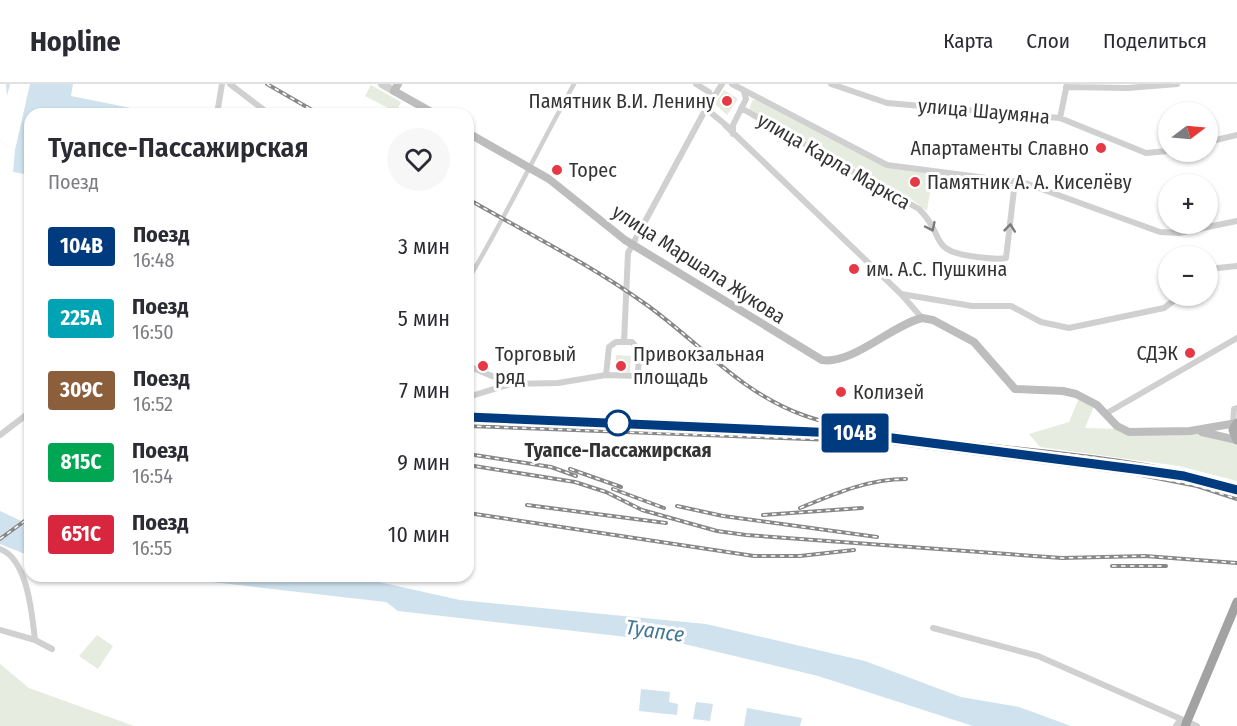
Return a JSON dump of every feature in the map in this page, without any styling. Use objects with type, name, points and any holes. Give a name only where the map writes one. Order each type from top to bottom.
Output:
[{"type":"highway","points":[[1182,724],[1236,605]]},
{"type":"main road","points":[[396,87],[426,108]]},
{"type":"main road","name":"улица Маршала Жукова","points":[[474,136],[549,179],[632,244],[822,360],[829,362],[848,355],[922,318]]},
{"type":"main road","points":[[922,318],[933,320],[974,342],[1015,389],[1063,391],[1076,394],[1107,413],[1117,426],[1129,432],[1190,431],[1222,435],[1237,440]]},
{"type":"main road","points":[[1190,431],[1236,423]]},
{"type":"main road","points":[[1236,423],[1233,430],[1237,440]]},
{"type":"street","points":[[218,108],[222,84]]},
{"type":"street","points":[[230,84],[261,108]]},
{"type":"street","points":[[382,84],[396,87]]},
{"type":"street","points":[[474,270],[504,220],[529,167],[574,84]]},
{"type":"street","points":[[696,84],[710,92],[711,100]]},
{"type":"street","points":[[624,342],[627,266],[632,244],[721,84]]},
{"type":"street","name":"улица Карла Маркса","points":[[732,84],[745,95],[754,97],[886,165],[1015,181],[1160,232],[1179,233],[1237,221]]},
{"type":"street","name":"улица Шаумяна","points":[[831,84],[887,103],[1060,118],[1146,153],[1158,152]]},
{"type":"street","points":[[1060,118],[1066,86],[1128,88],[1177,84]]},
{"type":"street","points":[[725,125],[730,126],[734,121],[745,95]]},
{"type":"street","name":"улица Карла Маркса","points":[[741,108],[919,209],[927,219],[939,244],[957,255],[1006,258],[1015,181]]},
{"type":"street","points":[[707,112],[725,125],[901,294],[922,318]]},
{"type":"street","points":[[734,121],[734,135]]},
{"type":"street","points":[[1218,140],[1237,135]]},
{"type":"street","points":[[1218,268],[1237,266]]},
{"type":"street","points":[[901,294],[972,306],[1011,306],[1041,322],[1068,328],[1167,306]]},
{"type":"street","points":[[1107,413],[1237,338]]},
{"type":"street","points":[[474,395],[511,384],[558,383],[606,375],[638,376],[639,350],[632,342],[609,347],[606,375]]},
{"type":"street","points":[[474,369],[511,384]]},
{"type":"street","points":[[1236,423],[1234,409],[1237,408]]},
{"type":"street","points":[[0,435],[24,417]]},
{"type":"street","points":[[0,549],[4,550],[21,570],[24,581]]},
{"type":"street","points":[[24,582],[30,602],[35,640]]},
{"type":"street","points":[[933,628],[1038,656],[1182,724],[1197,726]]},
{"type":"street","points":[[0,630],[35,640],[52,649]]},
{"type":"shaded area","points":[[371,85],[401,102],[398,108],[388,108],[365,96]]},
{"type":"shaded area","points":[[724,90],[738,99],[727,115],[715,104]]},
{"type":"shaded area","points":[[756,99],[879,164],[933,172],[927,211],[908,197],[749,110],[752,101]]},
{"type":"shaded area","points":[[616,355],[631,356],[630,372],[615,371]]},
{"type":"shaded area","points":[[1079,398],[1094,406],[1085,428],[1182,432],[1202,434],[1237,443],[1237,481],[1179,466],[1040,447],[1029,434],[1069,422]]},
{"type":"shaded area","points":[[97,635],[113,646],[98,669],[79,656]]},
{"type":"shaded area","points":[[0,664],[29,688],[134,726],[0,726]]},
{"type":"water","points":[[0,84],[73,84],[71,96],[131,108],[24,108],[24,174],[13,172],[15,150],[0,141]]},
{"type":"water","points":[[0,511],[24,522],[24,554],[0,544]]},
{"type":"water","name":"Туапсе","points":[[211,582],[379,582],[460,600],[706,624],[865,661],[961,697],[1019,707],[1071,726],[973,726],[818,676],[680,643],[398,611],[386,602]]},
{"type":"water","points":[[641,689],[670,692],[669,702],[678,704],[677,715],[639,711]]},
{"type":"water","points":[[696,702],[713,704],[710,721],[693,719]]},
{"type":"water","points":[[747,708],[802,718],[800,726],[744,726]]},
{"type":"pier","points":[[0,84],[6,84],[7,96],[10,84],[30,84],[15,150],[0,141]]},
{"type":"railway","points":[[267,84],[309,108]]},
{"type":"railway","points":[[474,202],[623,289],[664,318],[739,379],[780,405],[803,415],[866,430],[1116,460],[1198,476],[1237,487]]},
{"type":"railway","points":[[474,426],[885,442],[1136,474],[1197,486],[1237,499]]},
{"type":"railway","points":[[474,455],[551,467],[576,476]]},
{"type":"railway","points":[[474,466],[575,482],[606,492],[642,510],[717,531],[746,535],[1062,558],[1145,556],[1237,563]]},
{"type":"railway","points":[[570,469],[621,487]]},
{"type":"railway","points":[[800,508],[865,484],[906,479]]},
{"type":"railway","points":[[613,489],[664,508]]},
{"type":"railway","points":[[527,505],[666,523]]},
{"type":"railway","points":[[677,506],[723,516],[877,537]]},
{"type":"railway","points":[[763,515],[862,508]]},
{"type":"railway","points":[[474,514],[754,556],[800,556],[854,550]]},
{"type":"railway","points":[[0,539],[24,521]]},
{"type":"railway","points":[[1112,566],[1166,566]]},
{"type":"train","name":"104В","points":[[474,417],[861,434],[1184,476],[1237,490]]},
{"type":"place","name":"Памятник В.И. Ленину","points":[[727,101]]},
{"type":"place","name":"Апартаменты Славно","points":[[1101,148]]},
{"type":"place","name":"Торес","points":[[557,170]]},
{"type":"place","name":"Памятник А. А. Киселёву","points":[[915,182]]},
{"type":"place","name":"им. А.С. Пушкина","points":[[854,269]]},
{"type":"place","name":"СДЭК","points":[[1190,353]]},
{"type":"place","name":"Торговый ряд","points":[[483,366]]},
{"type":"place","name":"Привокзальная площадь","points":[[621,366]]},
{"type":"place","name":"Колизей","points":[[841,392]]},
{"type":"place","name":"Туапсе-Пассажирская","points":[[618,423]]}]
